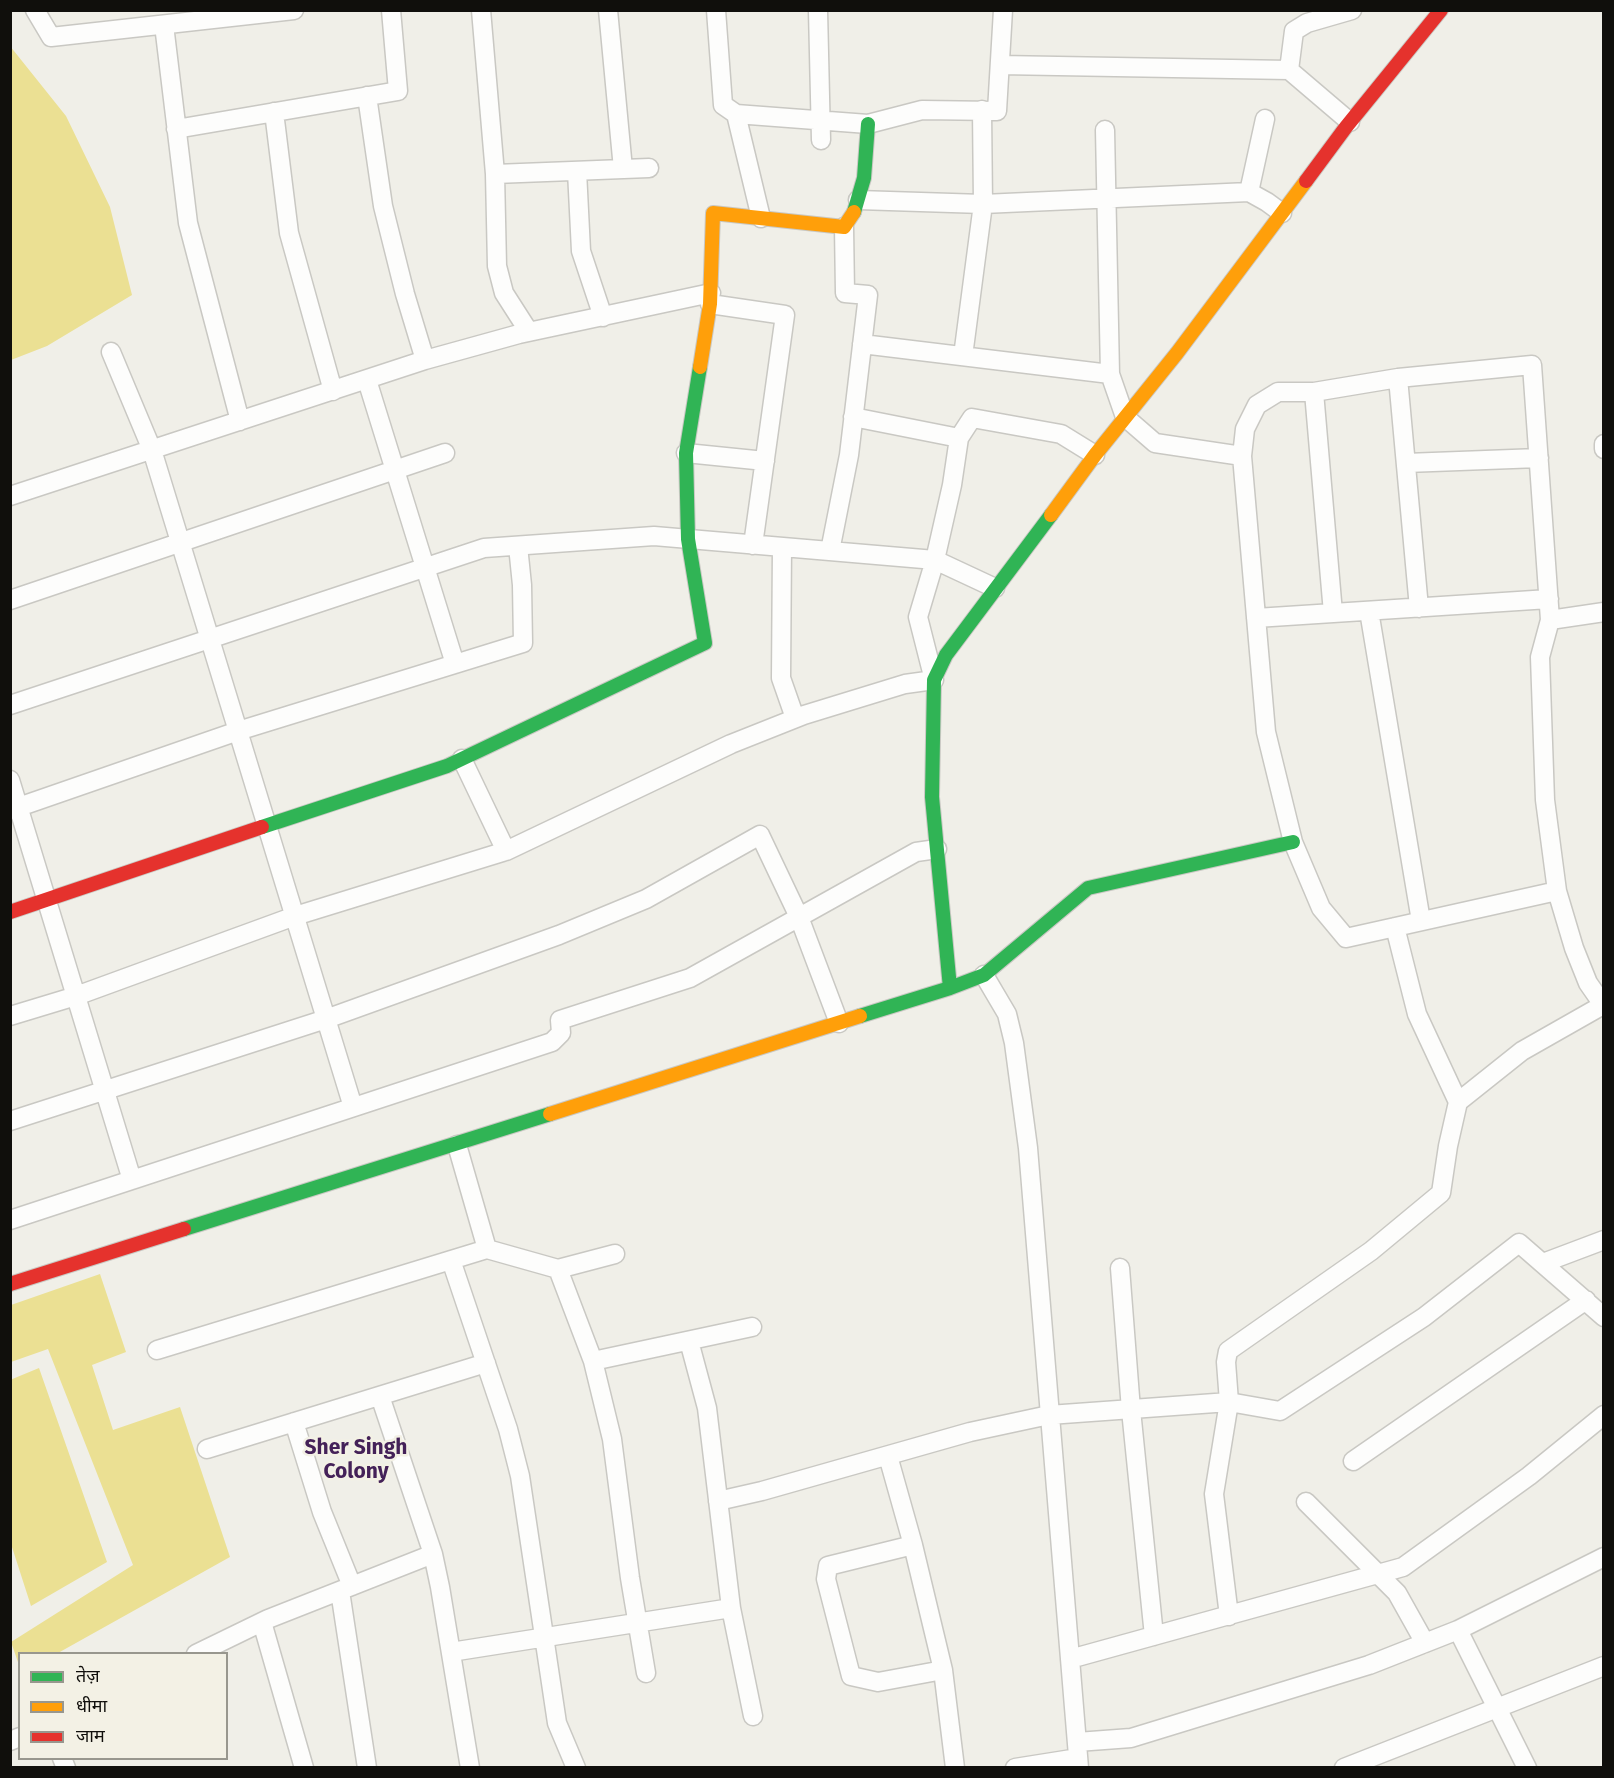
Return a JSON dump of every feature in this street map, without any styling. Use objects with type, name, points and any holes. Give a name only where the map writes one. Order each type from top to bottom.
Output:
[{"type":"street","points":[[34,10],[51,37],[164,25],[220,14],[294,10]]},
{"type":"street","points":[[176,129],[398,91],[391,10]]},
{"type":"street","points":[[481,10],[495,174],[497,266],[504,293],[529,332]]},
{"type":"street","points":[[609,10],[623,169]]},
{"type":"street","points":[[716,10],[723,105],[736,114],[868,124],[922,110],[997,111],[1003,10]]},
{"type":"street","points":[[818,10],[821,140]]},
{"type":"street","points":[[1289,70],[1294,31],[1307,23],[1352,10]]},
{"type":"street","points":[[934,680],[946,655],[1095,455],[1350,122],[1441,10]]},
{"type":"street","points":[[164,25],[188,224],[240,421]]},
{"type":"street","points":[[1000,65],[1289,70],[1350,122]]},
{"type":"street","points":[[367,96],[383,206],[424,360]]},
{"type":"street","points":[[963,356],[983,204],[982,110]]},
{"type":"street","points":[[274,112],[290,233],[333,391]]},
{"type":"street","points":[[736,114],[761,218]]},
{"type":"street","points":[[1249,192],[1265,119]]},
{"type":"street","points":[[830,551],[849,455],[868,295],[845,293],[844,227],[852,219],[862,186],[868,124]]},
{"type":"street","points":[[1105,130],[1110,375],[1125,417],[1155,443],[1242,456]]},
{"type":"street","points":[[495,174],[649,168]]},
{"type":"street","points":[[577,171],[581,251],[603,316]]},
{"type":"street","points":[[858,200],[983,204],[1249,192],[1282,213]]},
{"type":"street","points":[[10,912],[447,766],[705,643],[688,539],[686,453],[711,299],[713,213],[844,227]]},
{"type":"street","points":[[10,496],[424,360],[529,332],[603,316],[711,299],[784,315],[753,545]]},
{"type":"street","points":[[862,344],[1110,375]]},
{"type":"street","points":[[111,352],[152,450],[353,1107]]},
{"type":"street","points":[[1458,1102],[1522,1051],[1600,997],[1574,948],[1557,891],[1545,800],[1540,657],[1550,620],[1532,365],[1398,378],[1314,393],[1278,392],[1257,405],[1245,429],[1242,456],[1266,732],[1293,842],[1321,908],[1346,938],[1557,891]]},
{"type":"street","points":[[1398,378],[1419,608]]},
{"type":"street","points":[[367,380],[455,664]]},
{"type":"street","points":[[1314,393],[1333,613]]},
{"type":"street","points":[[853,417],[959,438]]},
{"type":"street","points":[[950,988],[932,797],[934,680],[918,617],[935,560],[952,485],[959,438],[972,418],[1061,434],[1095,455]]},
{"type":"street","points":[[10,600],[445,453]]},
{"type":"street","points":[[686,453],[765,461]]},
{"type":"street","points":[[1406,463],[1539,458]]},
{"type":"street","points":[[10,705],[483,548],[654,536],[935,560],[995,588]]},
{"type":"street","points":[[15,809],[238,731],[523,643],[522,585],[518,546]]},
{"type":"street","points":[[782,547],[782,678],[795,718]]},
{"type":"street","points":[[1256,618],[1549,599]]},
{"type":"street","points":[[1369,611],[1421,921]]},
{"type":"street","points":[[1550,620],[1604,612]]},
{"type":"street","points":[[10,1016],[76,996],[295,916],[506,851],[731,744],[795,718],[905,684],[934,680]]},
{"type":"street","points":[[462,759],[506,851]]},
{"type":"street","points":[[10,780],[15,809],[47,900],[132,1180]]},
{"type":"street","points":[[10,1121],[326,1019],[559,935],[646,899],[760,835],[799,917],[839,1023]]},
{"type":"street","points":[[10,1284],[950,988],[984,975],[1088,888],[1293,842]]},
{"type":"street","points":[[10,1220],[552,1042],[561,1033],[560,1020],[690,978],[916,852],[936,849]]},
{"type":"street","points":[[1229,1616],[1214,1494],[1229,1402],[1226,1362],[1228,1351],[1371,1251],[1441,1193],[1458,1102],[1416,1014],[1395,927]]},
{"type":"street","points":[[984,975],[1007,1014],[1014,1043],[1028,1148],[1078,1756]]},
{"type":"street","points":[[457,1144],[487,1249]]},
{"type":"street","points":[[1543,1263],[1604,1240]]},
{"type":"street","points":[[718,1501],[762,1491],[970,1432],[1049,1415],[1229,1402],[1280,1411],[1424,1317],[1519,1243],[1604,1317]]},
{"type":"street","points":[[157,1350],[487,1249],[558,1269],[615,1254]]},
{"type":"street","points":[[451,1260],[508,1430],[520,1476],[557,1723],[576,1767]]},
{"type":"street","points":[[1120,1268],[1131,1410],[1154,1636]]},
{"type":"street","points":[[558,1269],[593,1361],[612,1439],[646,1673]]},
{"type":"street","points":[[1353,1461],[1586,1300]]},
{"type":"street","points":[[593,1361],[752,1327]]},
{"type":"street","points":[[689,1341],[707,1408],[731,1608],[753,1716]]},
{"type":"street","points":[[207,1449],[486,1363]]},
{"type":"street","points":[[380,1396],[433,1554],[470,1767]]},
{"type":"street","points":[[1070,1659],[1403,1567],[1529,1476],[1604,1415]]},
{"type":"street","points":[[294,1422],[346,1588],[366,1767]]},
{"type":"street","points":[[888,1456],[913,1545],[942,1670],[955,1767]]},
{"type":"street","points":[[1306,1502],[1379,1572],[1397,1593],[1425,1643]]},
{"type":"street","points":[[913,1545],[828,1566],[825,1579],[851,1676],[878,1682],[942,1670]]},
{"type":"street","points":[[198,1652],[262,1622],[433,1554]]},
{"type":"street","points":[[1015,1767],[1078,1756],[1369,1665],[1458,1630],[1604,1557]]},
{"type":"street","points":[[451,1652],[731,1608]]},
{"type":"street","points":[[262,1622],[304,1767]]},
{"type":"street","points":[[1458,1630],[1527,1767]]},
{"type":"street","points":[[1344,1767],[1604,1666]]},
{"type":"shaded area","points":[[10,46],[66,116],[110,207],[132,295],[47,346],[11,360]]},
{"type":"shaded area","points":[[100,1274],[126,1352],[92,1365],[113,1430],[180,1407],[230,1557],[60,1652],[18,1652],[18,1662],[11,1642],[133,1565],[48,1349],[11,1362],[11,1305]]},
{"type":"shaded area","points":[[39,1368],[107,1562],[31,1606],[11,1544],[10,1380]]},
{"type":"traffic: fast","points":[[854,212],[864,178],[868,124]]},
{"type":"traffic: fast","points":[[262,827],[447,766],[705,643],[688,539],[686,453],[700,367]]},
{"type":"traffic: fast","points":[[950,988],[932,797],[934,680],[946,655],[1051,515]]},
{"type":"traffic: fast","points":[[860,1016],[984,975],[1088,888],[1293,842]]},
{"type":"traffic: fast","points":[[184,1229],[550,1114]]},
{"type":"traffic: slow","points":[[1051,515],[1095,455],[1177,353],[1306,181]]},
{"type":"traffic: slow","points":[[700,367],[710,304],[713,213],[844,227],[854,212]]},
{"type":"traffic: slow","points":[[550,1114],[860,1016]]},
{"type":"traffic: jam","points":[[1306,181],[1346,127],[1441,10]]},
{"type":"traffic: jam","points":[[10,912],[262,827]]},
{"type":"traffic: jam","points":[[10,1284],[184,1229]]},
{"type":"district","name":"Sher Singh Colony","points":[[356,1460]]}]
